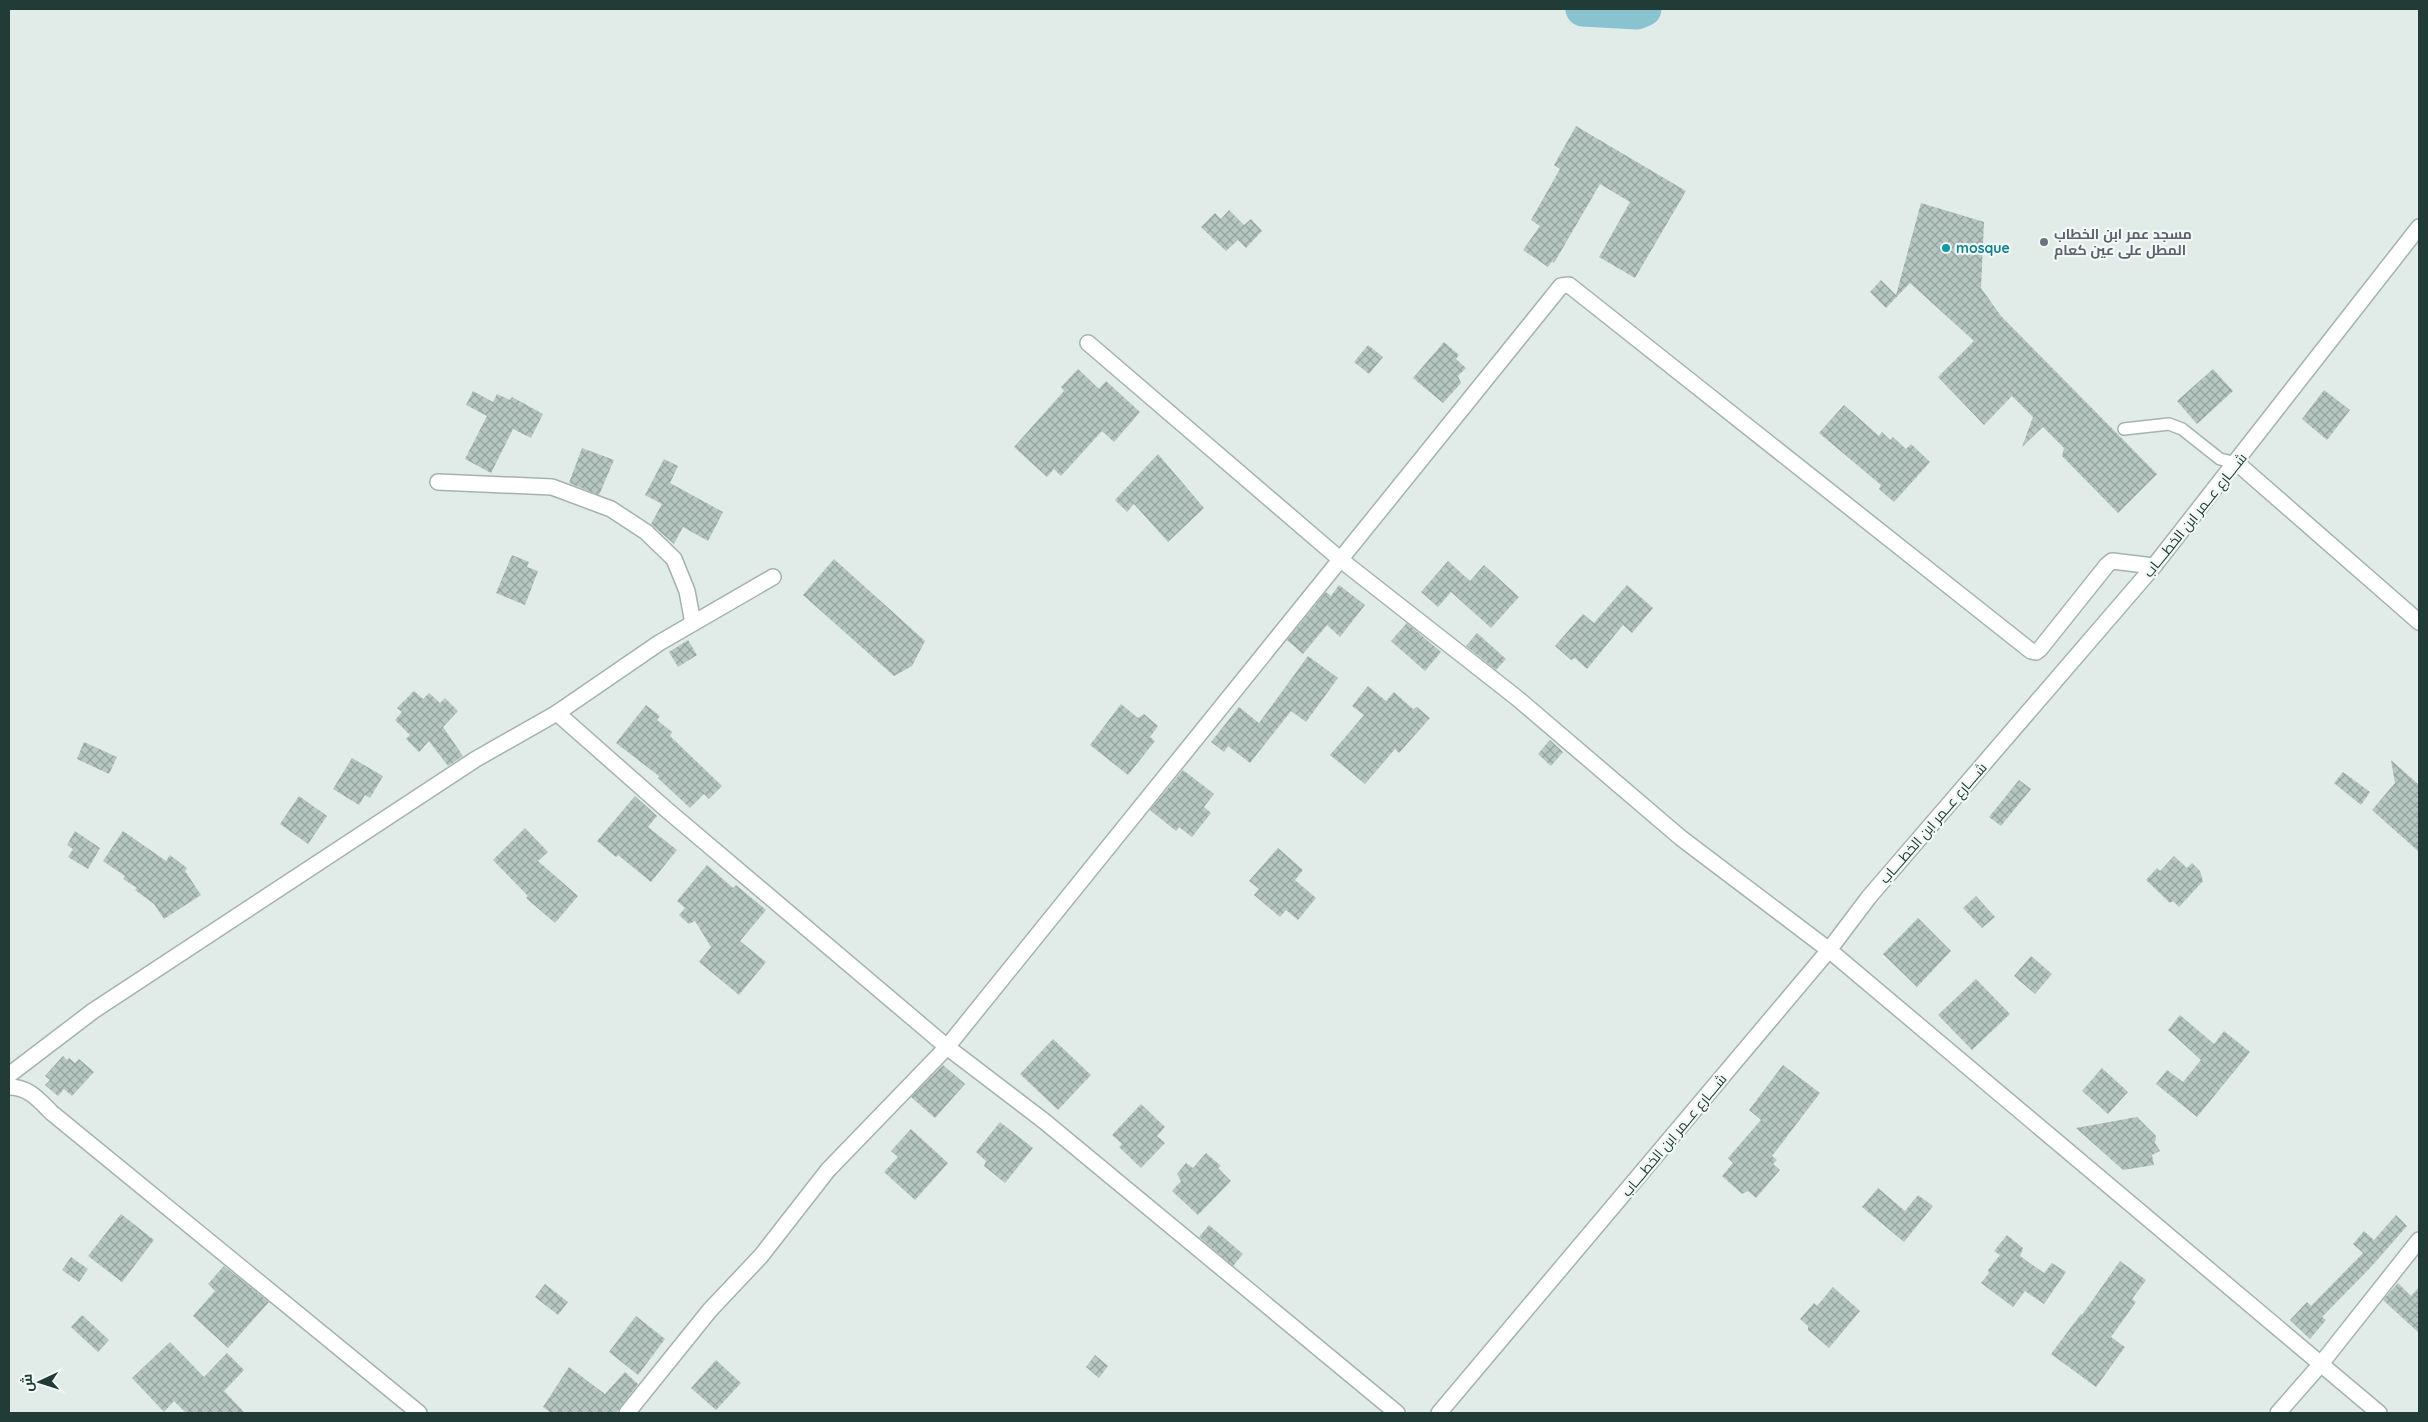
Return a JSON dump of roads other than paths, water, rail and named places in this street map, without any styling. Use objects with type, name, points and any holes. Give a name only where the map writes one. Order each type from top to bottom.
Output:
[{"type":"street","name":"شــــارع عــمر ابن الخطــــاب","points":[[1439,1413],[1829,950],[1869,897],[2154,566],[2237,463],[2419,227]]},
{"type":"street","points":[[627,1413],[710,1310],[761,1256],[828,1170],[947,1047],[1564,284],[1569,284],[2031,651],[2036,652],[2040,650],[2107,565],[2112,562],[2154,566]]},
{"type":"street","points":[[1088,344],[1341,560],[1517,698],[1680,838],[1829,950],[2379,1413]]},
{"type":"street","points":[[2237,463],[2419,622]]},
{"type":"street","points":[[438,482],[552,487],[610,509],[646,532],[674,559],[687,591],[693,623]]},
{"type":"street","points":[[9,1075],[92,1011],[476,759],[557,712],[659,643],[773,577]]},
{"type":"street","points":[[557,712],[667,810],[947,1047],[1044,1121],[1398,1413]]},
{"type":"street","points":[[9,1087],[21,1087],[33,1094],[52,1113],[419,1413]]},
{"type":"street","points":[[2278,1413],[2320,1365],[2419,1240]]},
{"type":"lane","points":[[2124,429],[2168,424],[2182,429],[2220,459],[2237,463]]},
{"type":"waterway","points":[[1583,9],[1637,12],[1644,9]]},
{"type":"place","name":"مسجد عمر ابن الخطاب المطل على عين كعام","points":[[2044,242]]},
{"type":"place","name":"mosque","points":[[1946,248]]}]
